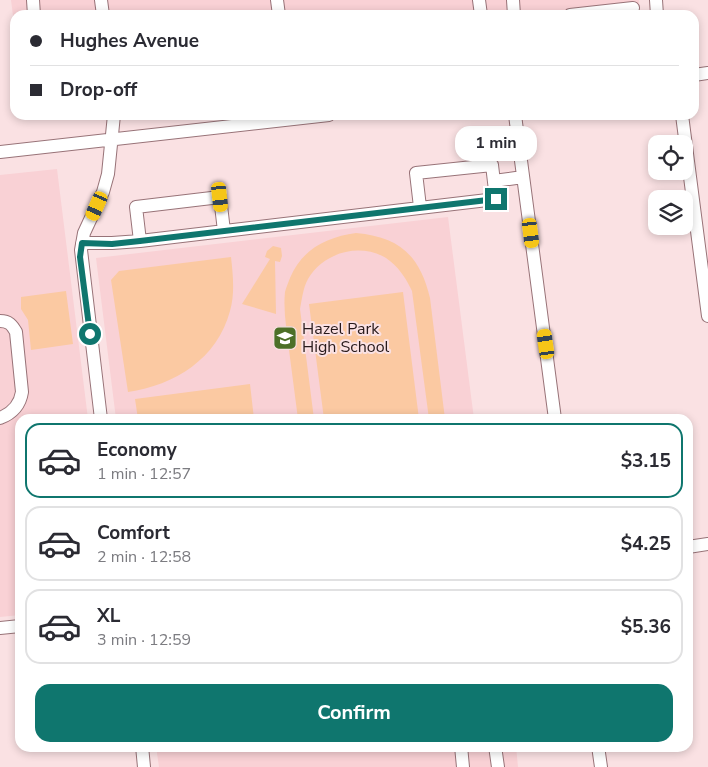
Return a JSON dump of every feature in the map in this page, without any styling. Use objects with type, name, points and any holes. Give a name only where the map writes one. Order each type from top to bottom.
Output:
[{"type":"street","points":[[617,10],[633,8]]},
{"type":"street","points":[[100,414],[80,257],[82,243],[103,192],[108,174],[113,120]]},
{"type":"street","points":[[0,148],[111,140],[267,120]]},
{"type":"street","points":[[517,120],[554,414]]},
{"type":"street","points":[[683,120],[708,316]]},
{"type":"street","points":[[82,243],[112,244],[496,199],[492,165],[416,173],[420,207]]},
{"type":"street","points":[[494,180],[523,177]]},
{"type":"street","points":[[140,241],[136,206],[220,197],[224,231]]},
{"type":"street","points":[[0,321],[12,324],[16,332],[22,392],[21,400],[14,409],[0,418]]},
{"type":"street","points":[[693,546],[708,544]]},
{"type":"street","points":[[0,628],[15,626]]},
{"type":"street","points":[[143,752],[144,767]]},
{"type":"street","points":[[462,752],[463,767]]},
{"type":"street","points":[[496,752],[498,767]]},
{"type":"street","points":[[599,752],[601,767]]},
{"type":"shaded area","points":[[11,0],[639,0],[640,10],[12,10]]},
{"type":"shaded area","points":[[57,169],[87,414],[15,414],[15,616],[0,617],[0,175]]},
{"type":"shaded area","name":"Hazel Park High School","points":[[448,217],[473,414],[115,414],[96,258]]},
{"type":"shaded area","points":[[356,233],[385,239],[406,251],[414,260],[426,283],[430,298],[444,414],[428,414],[410,286],[398,269],[386,258],[376,253],[353,251],[342,253],[323,262],[308,279],[305,286],[300,309],[313,414],[297,414],[286,321],[285,292],[290,278],[301,259],[326,241]]},
{"type":"shaded area","points":[[273,246],[281,248],[282,256],[280,262],[275,261],[276,314],[242,304],[270,259],[265,257],[267,251]]},
{"type":"shaded area","points":[[231,257],[232,305],[224,328],[215,343],[192,367],[178,376],[162,383],[128,392],[111,280],[119,271]]},
{"type":"shaded area","points":[[66,291],[73,344],[31,350],[28,320],[21,309],[21,297]]},
{"type":"shaded area","points":[[403,292],[418,414],[323,414],[309,304]]},
{"type":"shaded area","points":[[250,384],[253,414],[137,414],[135,399]]},
{"type":"shaded area","points":[[157,752],[517,752],[518,767],[159,767]]},
{"type":"place","name":"Hazel Park High School","points":[[285,338]]},
{"type":"route","points":[[90,334],[80,257],[82,243],[112,244],[496,199]]}]
